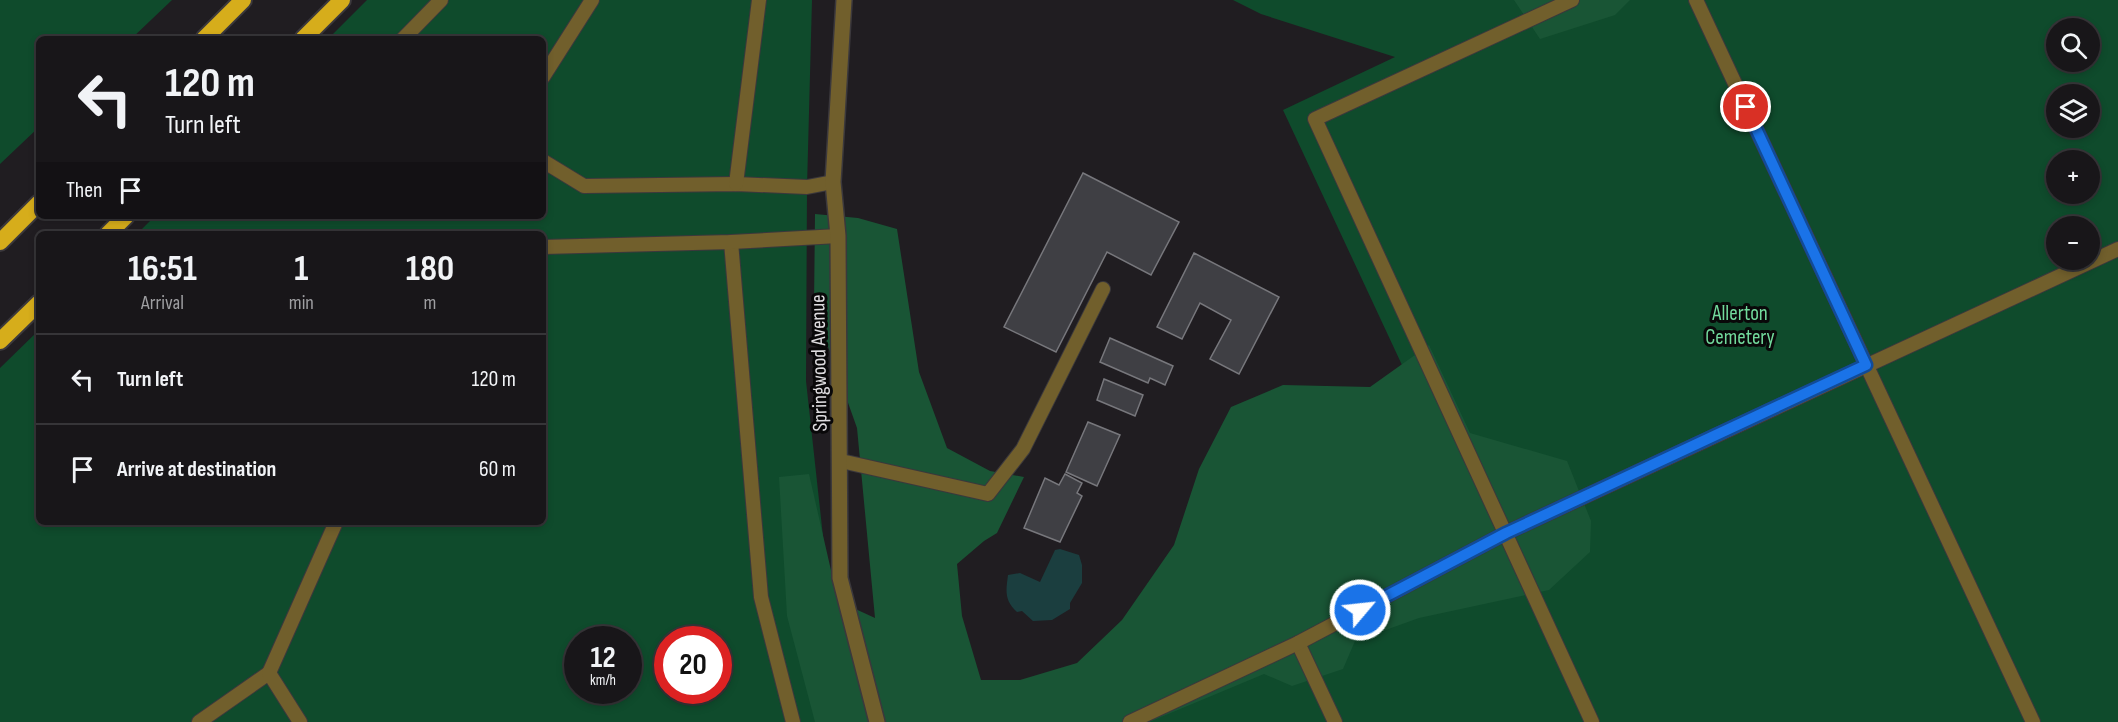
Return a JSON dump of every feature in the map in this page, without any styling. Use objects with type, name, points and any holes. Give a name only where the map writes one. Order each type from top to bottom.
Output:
[{"type":"highway","points":[[207,36],[243,0]]},
{"type":"highway","points":[[306,36],[342,0]]},
{"type":"highway","points":[[0,242],[36,206]]},
{"type":"highway","points":[[111,231],[123,219]]},
{"type":"highway","points":[[0,341],[36,306]]},
{"type":"street","name":"Springwood Avenue","points":[[844,0],[833,182],[838,236],[840,578],[877,722]]},
{"type":"lane","points":[[406,36],[441,0]]},
{"type":"lane","points":[[546,72],[592,0]]},
{"type":"lane","points":[[736,184],[759,0]]},
{"type":"lane","points":[[1572,0],[1315,119],[1592,722]]},
{"type":"lane","points":[[1696,0],[2033,722]]},
{"type":"lane","points":[[546,163],[584,186],[736,184],[807,187],[833,182]]},
{"type":"lane","points":[[546,247],[731,242],[838,236]]},
{"type":"lane","points":[[731,242],[761,597],[793,722]]},
{"type":"lane","points":[[1130,722],[1298,642],[1506,533],[2118,249]]},
{"type":"lane","points":[[841,461],[988,494],[1023,449],[1103,289]]},
{"type":"lane","points":[[199,722],[269,673],[335,525]]},
{"type":"lane","points":[[1298,642],[1335,722]]},
{"type":"lane","points":[[269,673],[300,722]]},
{"type":"green space","points":[[0,0],[172,0],[134,36],[36,36],[36,130],[0,164]]},
{"type":"green space","points":[[367,0],[812,0],[807,187],[806,381],[828,582],[865,722],[0,722],[0,368],[36,333],[36,525],[546,525],[546,231],[140,231],[152,219],[546,219],[546,36],[331,36]]},
{"type":"green space","name":"Allerton Cemetery","points":[[1233,0],[2118,0],[2118,722],[1025,722],[1472,515],[1283,110],[1395,57],[1261,14]]},
{"type":"green space","points":[[1514,0],[1630,0],[1615,15],[1540,39]]},
{"type":"green space","points":[[815,214],[858,218],[897,229],[919,372],[947,448],[990,471],[1024,477],[997,533],[957,564],[962,616],[981,680],[1020,680],[1077,663],[1122,620],[1174,545],[1199,469],[1231,407],[1283,385],[1370,387],[1429,345],[1470,433],[1567,461],[1591,521],[1590,552],[1549,590],[1419,618],[1355,641],[1343,669],[1292,686],[1264,674],[1149,722],[815,722],[787,616],[779,477],[809,474],[838,601],[875,618],[857,428],[814,307]]},
{"type":"water","points":[[1060,549],[1079,555],[1082,565],[1082,583],[1070,603],[1070,609],[1052,620],[1033,621],[1022,611],[1017,612],[1010,603],[1007,591],[1008,575],[1020,573],[1040,582],[1055,550]]},
{"type":"building","points":[[1083,173],[1179,222],[1151,275],[1107,252],[1056,352],[1004,327]]},
{"type":"building","points":[[1194,253],[1279,297],[1239,374],[1210,359],[1231,320],[1200,303],[1182,339],[1157,327]]},
{"type":"building","points":[[1110,338],[1173,366],[1165,385],[1150,378],[1148,383],[1100,362]]},
{"type":"building","points":[[1104,379],[1143,395],[1135,416],[1097,400]]},
{"type":"building","points":[[1088,422],[1120,435],[1097,486],[1066,472]]},
{"type":"building","points":[[1065,474],[1082,483],[1077,493],[1082,496],[1060,542],[1024,528],[1045,478],[1059,485]]},
{"type":"route","points":[[1360,610],[1506,533],[1866,365],[1746,107]]}]
